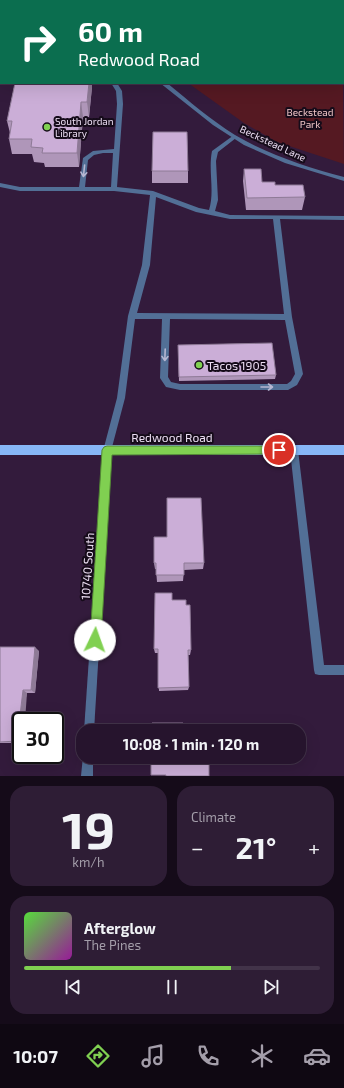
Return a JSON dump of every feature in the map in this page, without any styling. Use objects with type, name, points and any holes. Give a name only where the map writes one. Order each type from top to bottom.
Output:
[{"type":"main road","name":"Redwood Road","points":[[0,450],[344,450]]},
{"type":"street","points":[[114,189],[120,104],[119,91],[115,84]]},
{"type":"street","name":"Beckstead Lane","points":[[164,84],[234,136],[266,153],[305,169],[344,179]]},
{"type":"street","points":[[212,213],[215,200],[213,161],[215,151],[234,136]]},
{"type":"street","points":[[82,189],[85,159],[88,155],[98,151],[116,151]]},
{"type":"street","points":[[0,186],[20,189],[114,189],[153,193],[198,210],[230,217],[344,218]]},
{"type":"street","name":"10740 South","points":[[90,724],[107,450],[121,398],[132,316],[146,265],[153,193]]},
{"type":"street","points":[[166,316],[164,378],[169,385],[188,387],[288,387],[294,383],[299,374],[288,317],[276,217]]},
{"type":"street","points":[[132,316],[288,317]]},
{"type":"street","points":[[294,450],[319,670],[344,670]]},
{"type":"street","points":[[87,776],[88,764]]},
{"type":"green space","name":"Beckstead Park","points":[[189,84],[343,84],[344,164],[277,142],[244,123]]},
{"type":"building","name":"South Jordan Library","points":[[15,84],[89,84],[87,102],[81,102],[77,153],[42,153],[43,148],[31,147],[32,139],[9,139],[12,121],[7,121]]},
{"type":"building","points":[[153,132],[187,132],[188,171],[152,171]]},
{"type":"building","points":[[244,169],[261,169],[262,182],[275,182],[275,185],[303,185],[305,197],[247,198]]},
{"type":"building","points":[[272,343],[276,375],[179,377],[178,345]]},
{"type":"building","points":[[167,498],[201,498],[204,563],[184,563],[184,575],[156,575],[156,563],[154,563],[154,537],[167,537]]},
{"type":"building","points":[[155,593],[172,593],[172,600],[186,600],[186,605],[190,605],[191,650],[188,650],[189,687],[158,688],[158,649],[154,649]]},
{"type":"building","points":[[0,647],[35,647],[31,690],[23,690],[20,712],[12,712],[12,741],[0,742]]},
{"type":"building","points":[[152,723],[183,723],[183,724]]},
{"type":"building","points":[[151,764],[209,764],[209,776],[151,775]]},
{"type":"place","name":"South Jordan Library","points":[[47,127]]},
{"type":"place","name":"Tacos 1905","points":[[199,365]]},
{"type":"route","points":[[95,640],[107,450],[279,450]]}]
